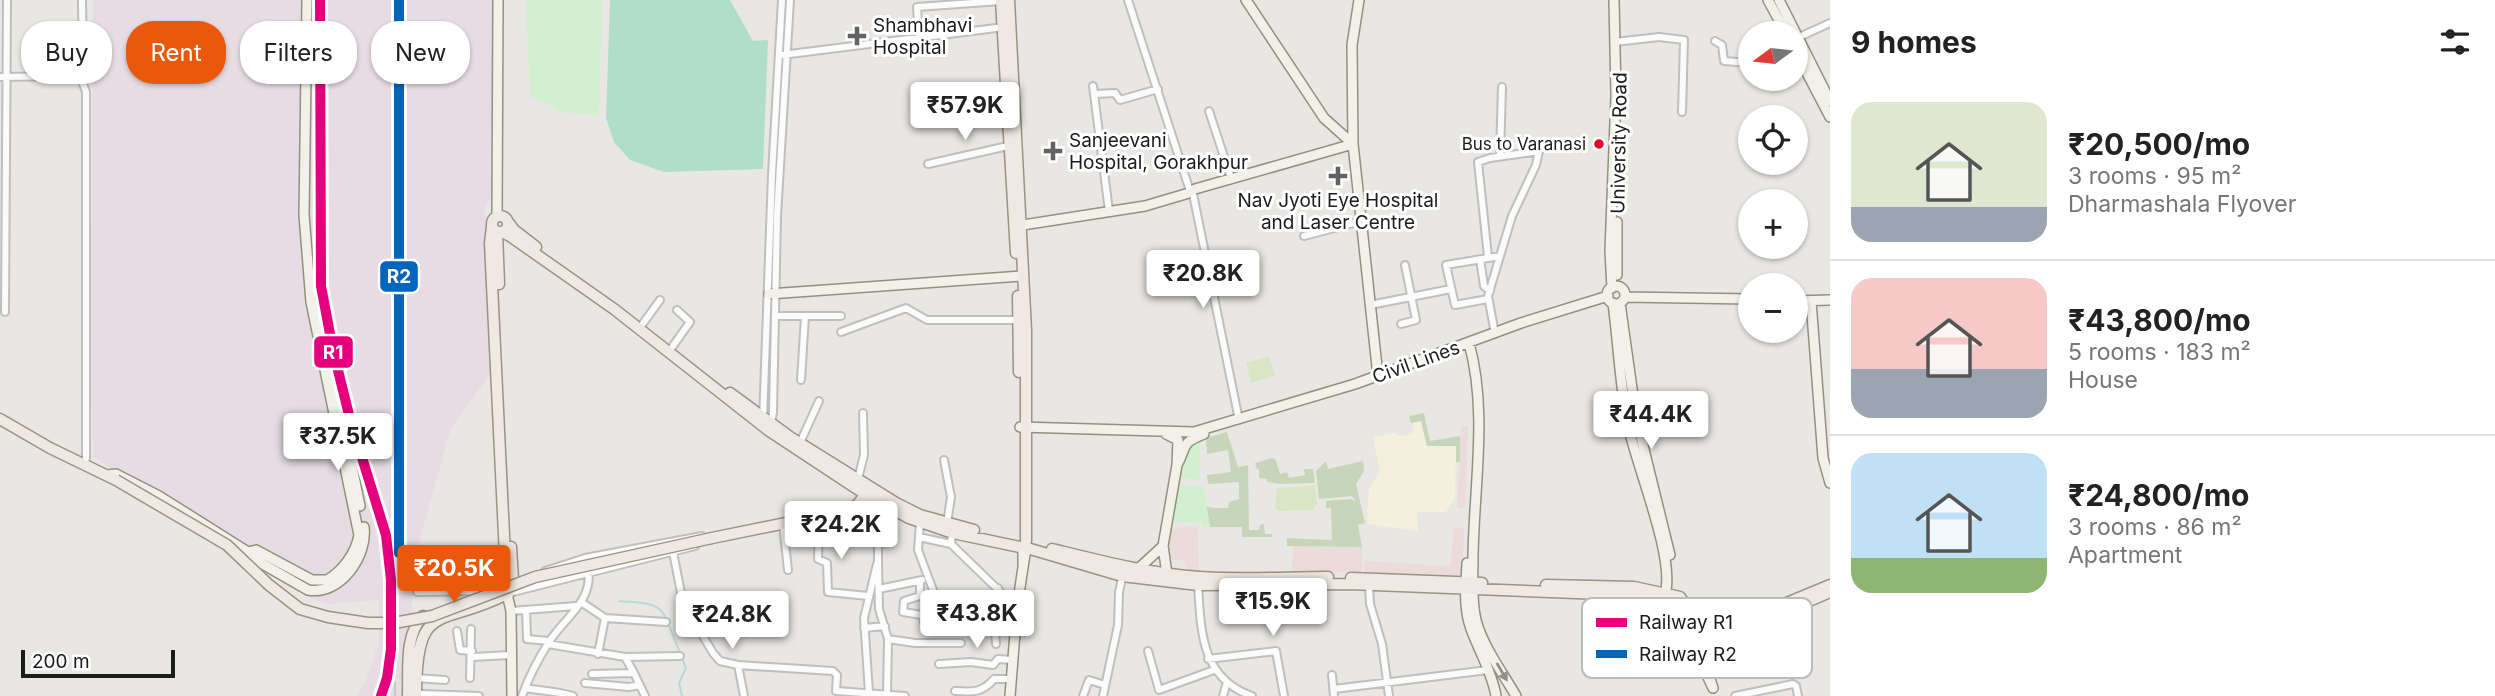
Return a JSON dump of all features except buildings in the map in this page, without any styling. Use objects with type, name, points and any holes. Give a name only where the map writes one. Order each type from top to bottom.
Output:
[{"type":"main road","points":[[112,478],[116,474],[159,496],[248,552],[254,559],[308,590],[318,592],[331,588],[349,571],[359,556],[365,541],[365,530],[328,350],[316,298],[310,287],[304,234],[307,0]]},
{"type":"main road","points":[[498,0],[500,224],[513,580],[508,593],[511,611],[512,696]]},
{"type":"main road","points":[[408,696],[410,645],[418,621],[430,612],[501,586],[506,577],[490,243],[500,224],[504,0]]},
{"type":"main road","points":[[1001,0],[1005,27],[1022,320],[1024,545],[1010,696]]},
{"type":"main road","points":[[1009,0],[1005,27],[1008,146],[1017,226]]},
{"type":"main road","points":[[1246,0],[1324,118],[1353,144]]},
{"type":"main road","points":[[1359,0],[1352,45],[1353,144],[1378,376]]},
{"type":"main road","name":"University Road","points":[[1614,0],[1618,42]]},
{"type":"main road","name":"University Road","points":[[1619,0],[1610,251],[1617,295],[1627,422],[1665,559],[1670,597]]},
{"type":"main road","points":[[1768,0],[1779,21]]},
{"type":"main road","points":[[1779,0],[1789,21]]},
{"type":"main road","points":[[1808,59],[1830,101]]},
{"type":"main road","points":[[1808,78],[1830,117]]},
{"type":"main road","points":[[1017,226],[1155,204],[1231,178],[1353,144]]},
{"type":"main road","points":[[500,224],[766,424],[889,505],[920,522],[1024,545],[1124,572],[1198,585],[1278,580]]},
{"type":"main road","points":[[772,294],[1020,276]]},
{"type":"main road","name":"Civil Lines","points":[[1023,429],[1137,429],[1183,438],[1378,376],[1572,306],[1617,295],[1738,299]]},
{"type":"main road","points":[[1830,300],[1811,301],[1826,436],[1823,458],[1830,483]]},
{"type":"main road","points":[[1467,344],[1474,392],[1470,585],[1478,626],[1516,696]]},
{"type":"main road","points":[[0,412],[227,545],[269,585],[300,609],[359,622],[394,623],[432,616],[535,577],[845,511],[889,505],[949,528]]},
{"type":"main road","points":[[0,419],[87,464]]},
{"type":"main road","points":[[766,424],[858,479],[868,491]]},
{"type":"main road","points":[[1167,574],[1163,546],[1183,438]]},
{"type":"main road","points":[[845,511],[857,506],[868,491]]},
{"type":"main road","points":[[1138,569],[1163,546]]},
{"type":"main road","points":[[1124,572],[1138,569],[1202,578],[1470,585],[1640,598]]},
{"type":"main road","points":[[1470,585],[1465,606],[1471,630],[1496,696]]},
{"type":"main road","points":[[1809,598],[1826,590]]},
{"type":"main road","points":[[419,695],[416,678],[419,643],[426,628],[431,623],[508,593]]},
{"type":"main road","points":[[1659,598],[1670,597]]},
{"type":"street","points":[[82,0],[82,21]]},
{"type":"street","points":[[766,424],[782,0]]},
{"type":"street","points":[[781,55],[790,0]]},
{"type":"street","points":[[919,38],[917,7],[1001,0]]},
{"type":"street","points":[[1128,0],[1192,191],[1239,420]]},
{"type":"street","points":[[5,2],[5,312]]},
{"type":"street","points":[[1808,33],[1830,23]]},
{"type":"street","points":[[781,55],[1005,27]]},
{"type":"street","points":[[1618,42],[1659,37],[1684,40],[1682,112]]},
{"type":"street","points":[[1715,41],[1722,45],[1724,61],[1738,62]]},
{"type":"street","points":[[3,77],[21,77]]},
{"type":"street","points":[[83,84],[86,92],[87,464]]},
{"type":"street","points":[[1093,86],[1109,211]]},
{"type":"street","points":[[1500,156],[1502,87]]},
{"type":"street","points":[[1095,94],[1115,93],[1120,100],[1158,89]]},
{"type":"street","points":[[1209,111],[1231,178]]},
{"type":"street","points":[[928,164],[1008,146]]},
{"type":"street","points":[[1488,257],[1478,163],[1500,156],[1539,151],[1512,216],[1489,295]]},
{"type":"street","points":[[1304,236],[1361,221]]},
{"type":"street","points":[[1489,295],[1454,304],[1446,264],[1500,256]]},
{"type":"street","points":[[1480,259],[1495,334]]},
{"type":"street","points":[[1401,324],[1416,320],[1405,265]]},
{"type":"street","points":[[1370,305],[1451,289]]},
{"type":"street","points":[[766,424],[775,316],[772,294]]},
{"type":"street","points":[[640,327],[660,300]]},
{"type":"street","points":[[841,332],[906,308],[928,320],[1022,320]]},
{"type":"street","points":[[670,351],[690,322],[677,310]]},
{"type":"street","points":[[775,316],[841,316]]},
{"type":"street","points":[[802,380],[805,316]]},
{"type":"street","points":[[800,443],[819,401]]},
{"type":"street","points":[[858,479],[864,455],[863,412]]},
{"type":"street","points":[[944,460],[951,497],[951,544]]},
{"type":"street","points":[[887,694],[888,639],[879,609],[878,549],[889,505]]},
{"type":"street","points":[[819,517],[818,559],[827,563],[828,592],[868,596]]},
{"type":"street","points":[[920,522],[918,550],[936,598],[989,610],[994,615],[996,644]]},
{"type":"street","points":[[783,524],[788,570]]},
{"type":"street","points":[[508,593],[718,541],[716,533],[585,558],[513,580]]},
{"type":"street","points":[[919,537],[951,544],[1017,608]]},
{"type":"street","points":[[673,552],[681,593],[716,658],[738,665],[833,671],[837,675],[836,693],[905,696]]},
{"type":"street","points":[[522,696],[548,643],[580,604],[589,586],[589,571],[585,558]]},
{"type":"street","points":[[869,693],[864,628],[868,596],[878,563]]},
{"type":"street","points":[[1103,696],[1118,625],[1119,592],[1124,572]]},
{"type":"street","points":[[879,589],[928,579]]},
{"type":"street","points":[[920,581],[920,596],[904,601],[903,612],[922,615],[925,625],[934,626]]},
{"type":"street","points":[[1365,583],[1382,644],[1389,696]]},
{"type":"street","points":[[1198,585],[1208,659],[1214,670],[1227,682],[1252,696]]},
{"type":"street","points":[[989,610],[998,587]]},
{"type":"street","points":[[417,592],[491,591]]},
{"type":"street","points":[[511,611],[580,604],[605,618],[666,622]]},
{"type":"street","points":[[526,610],[527,639],[598,654],[625,657],[680,656]]},
{"type":"street","points":[[598,654],[605,618]]},
{"type":"street","points":[[864,628],[885,625]]},
{"type":"street","points":[[470,678],[471,629]]},
{"type":"street","points":[[457,631],[460,650],[472,654],[512,655]]},
{"type":"street","points":[[888,639],[915,643],[961,643]]},
{"type":"street","points":[[1148,651],[1158,693],[1214,670]]},
{"type":"street","points":[[1208,659],[1276,651],[1284,696]]},
{"type":"street","points":[[625,657],[645,696]]},
{"type":"street","points":[[939,664],[971,662],[993,665],[998,659],[1012,660]]},
{"type":"street","points":[[738,665],[744,696]]},
{"type":"street","points":[[1332,675],[1334,693],[1488,670]]},
{"type":"street","points":[[592,674],[634,673]]},
{"type":"street","points":[[416,678],[444,680]]},
{"type":"street","points":[[955,691],[981,690],[988,687],[994,679],[1011,679]]},
{"type":"street","points":[[1083,696],[1089,680],[1105,685]]},
{"type":"street","points":[[1223,696],[1227,682]]},
{"type":"street","points":[[585,683],[640,685]]},
{"type":"street","points":[[1735,696],[1793,684],[1798,696]]},
{"type":"street","points":[[525,688],[573,696]]},
{"type":"street","points":[[419,695],[479,696]]},
{"type":"shaded area","points":[[93,0],[493,0],[494,195],[485,207],[490,374],[451,428],[419,542],[412,600],[408,696],[356,696],[366,681],[379,642],[379,600],[326,604],[311,598],[275,578],[93,456],[93,84],[112,84],[112,21],[93,21]]},
{"type":"shaded area","points":[[1421,421],[1427,446],[1456,446],[1455,497],[1446,512],[1417,512],[1418,531],[1367,524],[1369,488],[1380,472],[1373,437],[1394,433],[1397,436],[1409,435],[1413,432],[1413,423]]},
{"type":"shaded area","points":[[1461,426],[1468,426],[1465,508],[1457,508]]},
{"type":"shaded area","points":[[1198,527],[1199,570],[1187,570],[1184,560],[1169,559],[1169,529]]},
{"type":"shaded area","points":[[1454,528],[1464,528],[1463,572],[1457,577],[1364,572],[1364,561],[1450,566]]},
{"type":"shaded area","points":[[1293,546],[1362,547],[1362,573],[1292,571]]},
{"type":"green space","points":[[526,0],[602,0],[599,115],[559,112],[551,105],[530,97]]},
{"type":"green space","points":[[610,0],[730,0],[753,41],[768,40],[763,169],[664,172],[630,160],[614,142],[606,118]]},
{"type":"green space","points":[[1269,356],[1275,376],[1251,383],[1246,363]]},
{"type":"green space","points":[[1424,413],[1430,441],[1460,436],[1460,462],[1456,462],[1456,446],[1427,446],[1421,421],[1411,423],[1409,416]]},
{"type":"green space","points":[[1227,432],[1238,467],[1248,465],[1249,530],[1259,530],[1260,525],[1264,524],[1265,534],[1272,534],[1272,537],[1242,537],[1242,527],[1210,527],[1206,506],[1228,508],[1229,502],[1239,499],[1239,482],[1208,484],[1207,475],[1231,472],[1228,450],[1207,454],[1206,438]]},
{"type":"green space","points":[[1200,440],[1200,480],[1179,478],[1183,455]]},
{"type":"green space","points":[[1273,458],[1280,474],[1287,472],[1289,478],[1305,475],[1304,469],[1313,469],[1315,483],[1279,484],[1259,478],[1259,469],[1255,463]]},
{"type":"green space","points":[[1326,461],[1328,469],[1363,461],[1364,471],[1356,484],[1365,523],[1358,525],[1362,547],[1287,546],[1287,538],[1332,540],[1331,508],[1326,508],[1326,501],[1356,501],[1352,496],[1319,499],[1316,471]]},
{"type":"green space","points":[[1178,484],[1204,488],[1210,527],[1202,527],[1202,522],[1171,522]]},
{"type":"green space","points":[[1315,485],[1317,504],[1313,510],[1279,511],[1275,508],[1277,488]]},
{"type":"waterway","points":[[619,601],[652,605],[666,618]]},
{"type":"waterway","points":[[668,623],[686,668],[679,683],[682,696]]},
{"type":"railway","points":[[320,0],[321,286],[350,419],[386,535],[391,580],[391,649],[387,678],[381,696]]},
{"type":"railway","points":[[398,421],[399,0]]},
{"type":"railway","points":[[395,413],[395,549]]},
{"type":"railway","points":[[395,668],[395,696]]},
{"type":"rail line","name":"R1","points":[[320,0],[321,286],[350,419],[386,535],[391,580],[391,649],[387,678],[381,696]]},
{"type":"rail line","name":"R2","points":[[399,0],[399,553]]},
{"type":"place","name":"Shambhavi Hospital","points":[[857,36]]},
{"type":"place","name":"Bus to Varanasi","points":[[1599,144]]},
{"type":"place","name":"Sanjeevani Hospital, Gorakhpur","points":[[1053,151]]},
{"type":"place","name":"Nav Jyoti Eye Hospital and Laser Centre","points":[[1338,176]]}]
